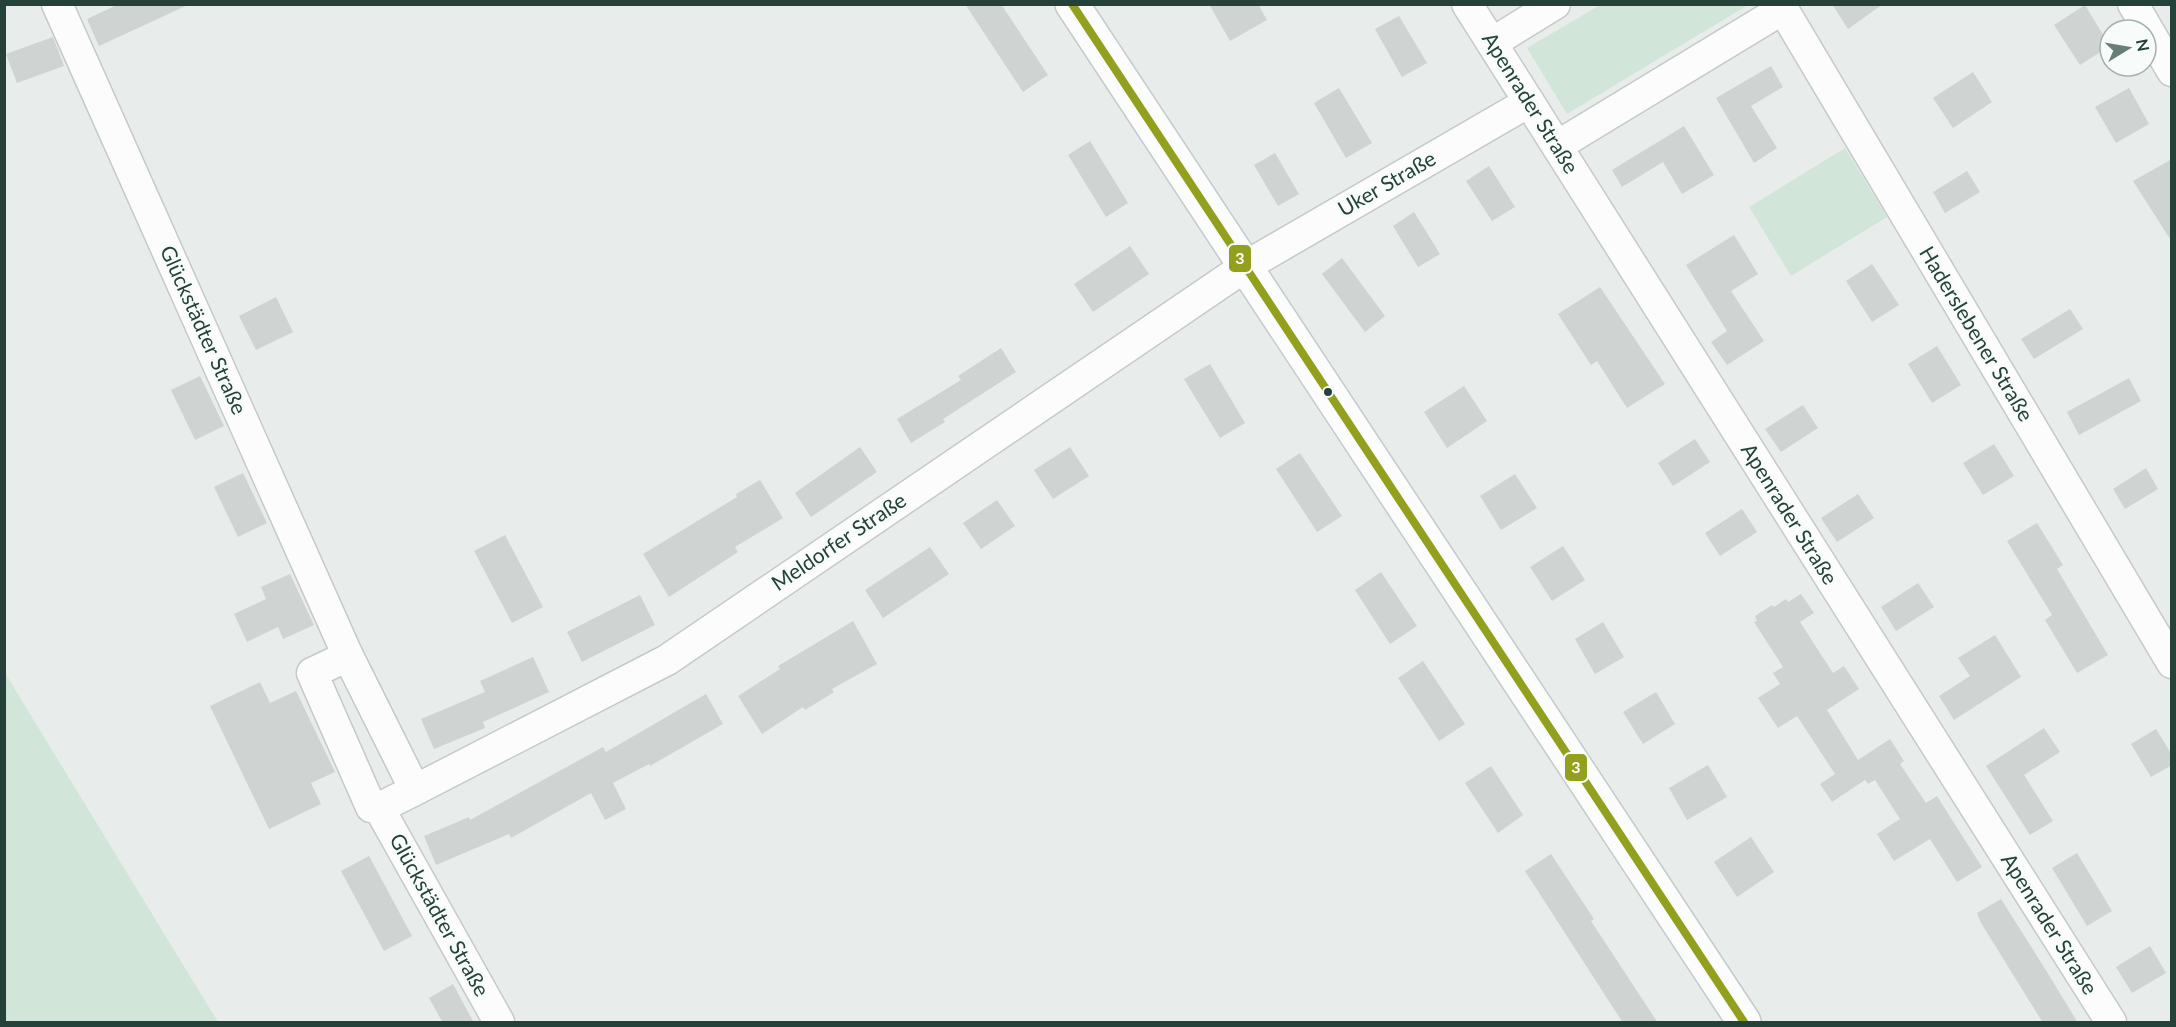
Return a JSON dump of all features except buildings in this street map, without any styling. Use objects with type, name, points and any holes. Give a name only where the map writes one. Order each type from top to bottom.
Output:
[{"type":"street","name":"Glückstädter Straße","points":[[57,4],[348,656],[416,790],[379,808],[371,807],[312,673],[348,656]]},
{"type":"street","points":[[1072,4],[1744,1023]]},
{"type":"street","name":"Apenrader Straße","points":[[1467,4],[2111,1023]]},
{"type":"street","points":[[1492,43],[1556,4]]},
{"type":"street","points":[[2133,4],[2172,71]]},
{"type":"street","points":[[1557,146],[1782,7]]},
{"type":"street","name":"Haderslebener Straße","points":[[1782,7],[2172,663]]},
{"type":"street","name":"Uker Straße","points":[[1246,266],[1529,102]]},
{"type":"street","name":"Meldorfer Straße","points":[[416,790],[667,660],[1246,266]]},
{"type":"street","name":"Glückstädter Straße","points":[[379,808],[499,1023]]},
{"type":"green space","points":[[1748,4],[1567,114],[1527,48],[1600,5]]},
{"type":"green space","points":[[1845,148],[1887,217],[1791,276],[1749,207]]},
{"type":"green space","points":[[5,673],[218,1022],[5,1022]]},
{"type":"transit line","name":"3","points":[[1072,4],[1744,1022]]}]
